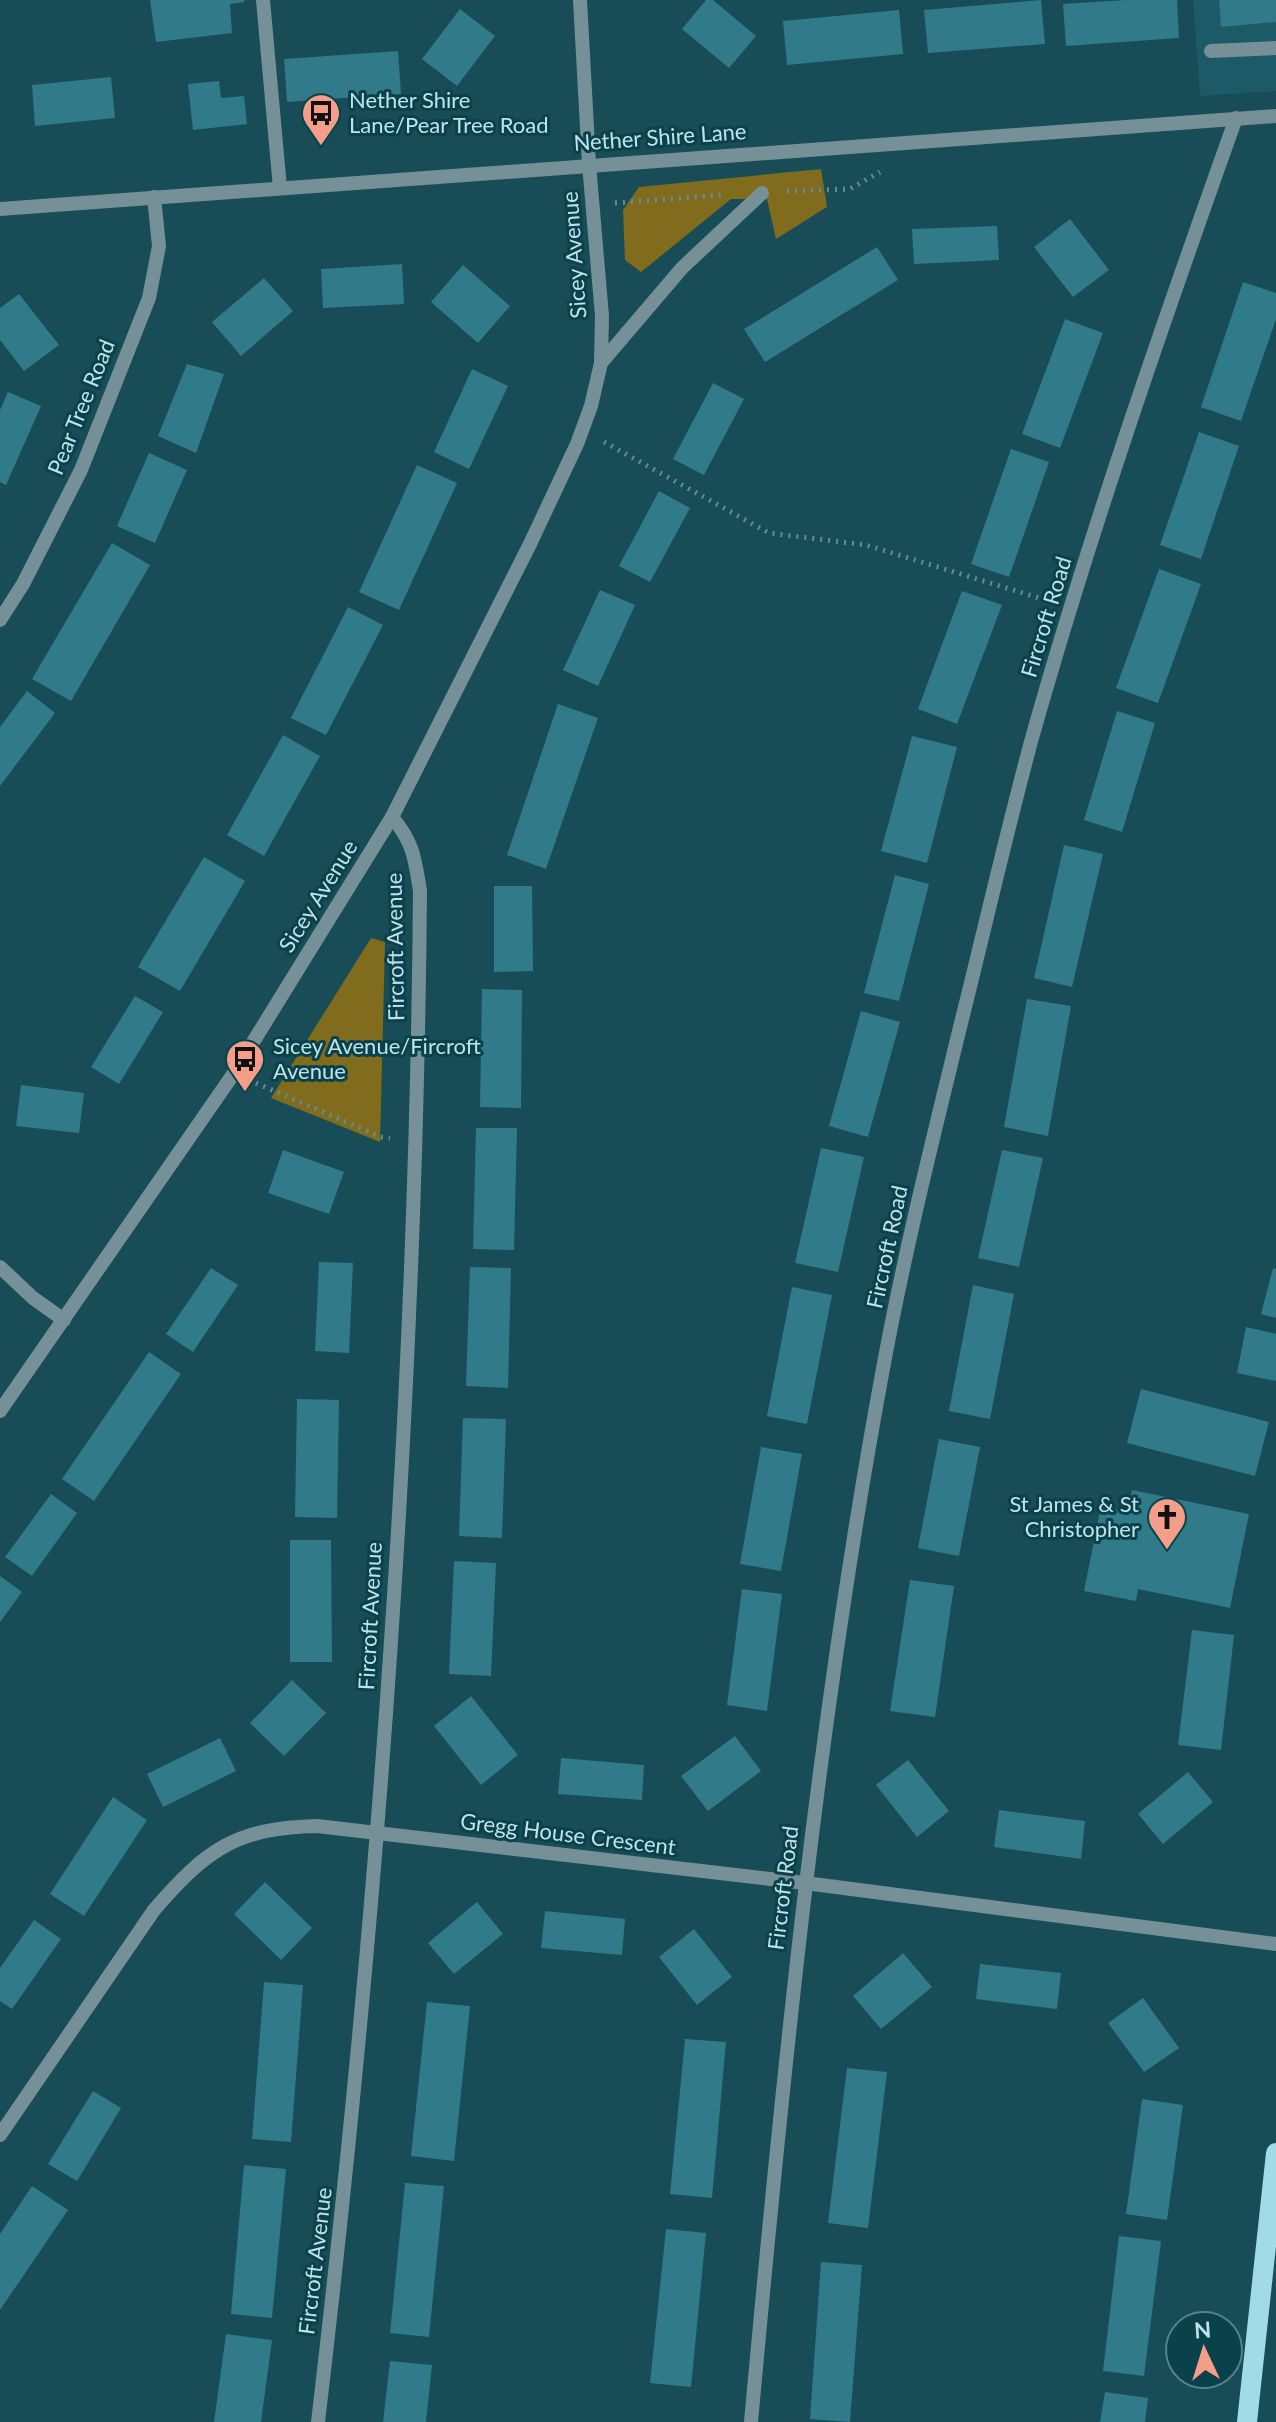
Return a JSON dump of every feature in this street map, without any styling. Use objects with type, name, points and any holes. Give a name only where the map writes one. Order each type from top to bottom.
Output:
[{"type":"main road","points":[[1247,2422],[1268,2306],[1276,2153]]},
{"type":"street","points":[[263,0],[280,188]]},
{"type":"street","name":"Sicey Avenue","points":[[0,1411],[234,1073],[392,817],[530,544],[582,430],[601,363],[602,316],[589,164],[580,0]]},
{"type":"street","points":[[1211,51],[1276,48]]},
{"type":"street","name":"Nether Shire Lane","points":[[0,209],[1276,116]]},
{"type":"street","name":"Fircroft Road","points":[[751,2422],[780,2102],[805,1883],[836,1645],[883,1369],[934,1131],[1032,738],[1154,349],[1236,118]]},
{"type":"street","name":"Sicey Avenue","points":[[601,363],[682,268],[762,193]]},
{"type":"street","name":"Pear Tree Road","points":[[0,620],[23,584],[81,470],[149,298],[159,246],[154,197]]},
{"type":"street","name":"Fircroft Avenue","points":[[318,2422],[347,2174],[379,1834],[409,1322],[420,891],[414,850],[392,817]]},
{"type":"street","points":[[0,1267],[33,1298],[64,1320]]},
{"type":"street","name":"Gregg House Crescent","points":[[0,2135],[154,1910],[184,1876],[215,1850],[250,1834],[281,1827],[317,1826],[805,1883],[1276,1944]]},
{"type":"path","points":[[582,430],[769,533],[866,545],[1072,608]]},
{"type":"path","points":[[234,1073],[381,1137],[415,1142]]},
{"type":"shaded area","points":[[1193,0],[1276,0],[1276,91],[1200,96]]},
{"type":"shaded area","points":[[821,169],[827,207],[776,239],[767,199],[731,199],[641,272],[625,260],[623,210],[639,187]]},
{"type":"shaded area","points":[[371,938],[385,942],[380,1142],[271,1098]]},
{"type":"building","points":[[150,0],[244,2],[230,4],[232,33],[156,42]]},
{"type":"building","points":[[706,0],[713,0],[756,36],[729,68],[682,29]]},
{"type":"building","points":[[1041,0],[1045,44],[928,53],[924,10]]},
{"type":"building","points":[[1177,0],[1179,38],[1066,46],[1063,4]]},
{"type":"building","points":[[1219,0],[1276,0],[1276,22],[1221,27]]},
{"type":"building","points":[[460,9],[495,36],[457,86],[422,59]]},
{"type":"building","points":[[899,10],[903,54],[787,65],[783,21]]},
{"type":"building","points":[[398,51],[401,94],[287,102],[284,59]]},
{"type":"building","points":[[111,77],[115,118],[35,126],[32,85]]},
{"type":"building","points":[[219,81],[221,98],[244,96],[247,124],[193,130],[188,84]]},
{"type":"building","points":[[1070,219],[1109,270],[1073,297],[1034,247]]},
{"type":"building","points":[[997,226],[999,260],[914,264],[912,229]]},
{"type":"building","points":[[877,247],[898,280],[765,362],[744,329]]},
{"type":"building","points":[[402,264],[404,304],[323,308],[321,269]]},
{"type":"building","points":[[463,265],[510,306],[478,343],[431,302]]},
{"type":"building","points":[[264,278],[293,311],[241,356],[212,322]]},
{"type":"building","points":[[1243,282],[1276,293],[1276,319],[1241,421],[1201,407]]},
{"type":"building","points":[[19,294],[59,345],[24,371],[0,340],[0,308]]},
{"type":"building","points":[[1065,319],[1103,333],[1060,448],[1022,434]]},
{"type":"building","points":[[187,364],[224,374],[196,453],[158,436]]},
{"type":"building","points":[[472,369],[508,386],[469,469],[434,452]]},
{"type":"building","points":[[713,383],[744,399],[704,475],[673,459]]},
{"type":"building","points":[[8,392],[41,406],[6,485],[0,482],[0,410]]},
{"type":"building","points":[[1199,432],[1239,446],[1201,559],[1160,545]]},
{"type":"building","points":[[1011,449],[1049,462],[1009,577],[971,564]]},
{"type":"building","points":[[149,453],[187,470],[155,543],[117,526]]},
{"type":"building","points":[[417,465],[457,483],[399,610],[359,592]]},
{"type":"building","points":[[659,491],[690,508],[650,582],[619,566]]},
{"type":"building","points":[[112,543],[150,565],[71,701],[32,679]]},
{"type":"building","points":[[1159,569],[1201,584],[1158,703],[1116,688]]},
{"type":"building","points":[[600,590],[635,605],[598,686],[563,670]]},
{"type":"building","points":[[962,591],[1002,605],[957,724],[918,709]]},
{"type":"building","points":[[348,607],[383,625],[326,735],[291,718]]},
{"type":"building","points":[[27,691],[55,713],[0,786],[0,727]]},
{"type":"building","points":[[558,704],[598,718],[546,869],[507,855]]},
{"type":"building","points":[[1117,711],[1155,723],[1122,832],[1084,820]]},
{"type":"building","points":[[283,735],[320,756],[264,856],[227,835]]},
{"type":"building","points":[[912,736],[957,747],[927,863],[881,851]]},
{"type":"building","points":[[1064,845],[1103,854],[1072,987],[1034,978]]},
{"type":"building","points":[[204,857],[245,881],[180,991],[138,967]]},
{"type":"building","points":[[895,875],[929,884],[899,1001],[864,993]]},
{"type":"building","points":[[494,886],[532,886],[533,971],[494,972]]},
{"type":"building","points":[[482,989],[522,990],[521,1108],[480,1107]]},
{"type":"building","points":[[135,996],[163,1012],[119,1084],[91,1067]]},
{"type":"building","points":[[1027,999],[1071,1006],[1048,1136],[1004,1127]]},
{"type":"building","points":[[861,1011],[900,1022],[868,1137],[829,1126]]},
{"type":"building","points":[[21,1085],[84,1093],[79,1133],[16,1126]]},
{"type":"building","points":[[476,1128],[517,1128],[514,1250],[473,1249]]},
{"type":"building","points":[[821,1148],[864,1157],[838,1272],[795,1263]]},
{"type":"building","points":[[283,1150],[344,1172],[329,1214],[268,1193]]},
{"type":"building","points":[[1002,1150],[1043,1158],[1019,1267],[978,1258]]},
{"type":"building","points":[[319,1262],[353,1263],[349,1353],[315,1351]]},
{"type":"building","points":[[470,1267],[511,1268],[508,1388],[466,1386]]},
{"type":"building","points":[[211,1268],[238,1285],[193,1352],[166,1334]]},
{"type":"building","points":[[1273,1268],[1276,1269],[1276,1318],[1261,1314]]},
{"type":"building","points":[[973,1285],[1014,1294],[990,1419],[949,1411]]},
{"type":"building","points":[[792,1287],[832,1295],[807,1424],[767,1416]]},
{"type":"building","points":[[1246,1327],[1276,1334],[1276,1381],[1237,1373]]},
{"type":"building","points":[[149,1352],[181,1374],[94,1501],[62,1479]]},
{"type":"building","points":[[1141,1389],[1269,1422],[1255,1476],[1127,1443]]},
{"type":"building","points":[[297,1399],[339,1400],[337,1518],[295,1517]]},
{"type":"building","points":[[463,1418],[506,1419],[502,1538],[459,1536]]},
{"type":"building","points":[[939,1439],[980,1447],[959,1556],[918,1548]]},
{"type":"building","points":[[761,1447],[802,1454],[781,1571],[740,1564]]},
{"type":"building","name":"St James & St Christopher","points":[[1132,1490],[1249,1514],[1230,1608],[1138,1589],[1136,1601],[1084,1591],[1101,1506],[1128,1512]]},
{"type":"building","points":[[51,1494],[77,1513],[32,1576],[5,1557]]},
{"type":"building","points":[[290,1540],[331,1540],[332,1662],[290,1662]]},
{"type":"building","points":[[454,1561],[496,1563],[491,1676],[449,1674]]},
{"type":"building","points":[[0,1576],[22,1592],[0,1622]]},
{"type":"building","points":[[910,1580],[954,1586],[935,1717],[890,1711]]},
{"type":"building","points":[[742,1589],[782,1594],[767,1711],[727,1705]]},
{"type":"building","points":[[1192,1630],[1234,1635],[1221,1750],[1178,1745]]},
{"type":"building","points":[[292,1680],[326,1713],[284,1756],[250,1723]]},
{"type":"building","points":[[471,1696],[518,1755],[481,1785],[434,1726]]},
{"type":"building","points":[[735,1736],[761,1771],[708,1811],[681,1776]]},
{"type":"building","points":[[220,1738],[236,1771],[163,1807],[147,1774]]},
{"type":"building","points":[[561,1758],[644,1765],[642,1800],[558,1794]]},
{"type":"building","points":[[908,1760],[949,1811],[917,1837],[876,1785]]},
{"type":"building","points":[[1188,1772],[1213,1802],[1163,1844],[1138,1814]]},
{"type":"building","points":[[113,1797],[147,1820],[84,1916],[50,1894]]},
{"type":"building","points":[[999,1810],[1085,1821],[1081,1859],[994,1847]]},
{"type":"building","points":[[265,1882],[312,1928],[281,1960],[234,1914]]},
{"type":"building","points":[[477,1902],[503,1934],[454,1974],[428,1943]]},
{"type":"building","points":[[545,1911],[625,1919],[622,1955],[541,1948]]},
{"type":"building","points":[[34,1920],[61,1939],[12,2009],[0,2001],[0,1968]]},
{"type":"building","points":[[694,1929],[732,1977],[697,2005],[659,1957]]},
{"type":"building","points":[[903,1953],[932,1987],[881,2029],[853,1996]]},
{"type":"building","points":[[980,1964],[1061,1973],[1057,2009],[976,1999]]},
{"type":"building","points":[[264,1982],[303,1985],[291,2142],[252,2139]]},
{"type":"building","points":[[1143,1998],[1179,2048],[1144,2072],[1108,2023]]},
{"type":"building","points":[[427,2002],[470,2006],[454,2161],[411,2156]]},
{"type":"building","points":[[685,2039],[726,2042],[712,2198],[670,2194]]},
{"type":"building","points":[[847,2068],[887,2072],[868,2228],[828,2223]]},
{"type":"building","points":[[93,2091],[121,2108],[77,2181],[48,2164]]},
{"type":"building","points":[[1142,2099],[1183,2105],[1167,2220],[1126,2214]]},
{"type":"building","points":[[244,2165],[286,2169],[272,2318],[231,2314]]},
{"type":"building","points":[[405,2183],[444,2186],[429,2337],[390,2333]]},
{"type":"building","points":[[32,2186],[68,2210],[0,2310],[0,2234]]},
{"type":"building","points":[[666,2229],[706,2233],[691,2387],[650,2383]]},
{"type":"building","points":[[1119,2236],[1161,2241],[1144,2376],[1103,2371]]},
{"type":"building","points":[[821,2262],[862,2265],[850,2422],[810,2419]]},
{"type":"building","points":[[226,2334],[272,2340],[261,2422],[214,2422]]},
{"type":"building","points":[[390,2361],[432,2365],[426,2422],[383,2422]]},
{"type":"building","points":[[1105,2392],[1148,2398],[1145,2422],[1100,2422]]},
{"type":"place","name":"Nether Shire Lane/Pear Tree Road","points":[[321,147]]},
{"type":"place","name":"Sicey Avenue/Fircroft Avenue","points":[[245,1093]]},
{"type":"place","name":"St James & St Christopher","points":[[1167,1551]]}]
